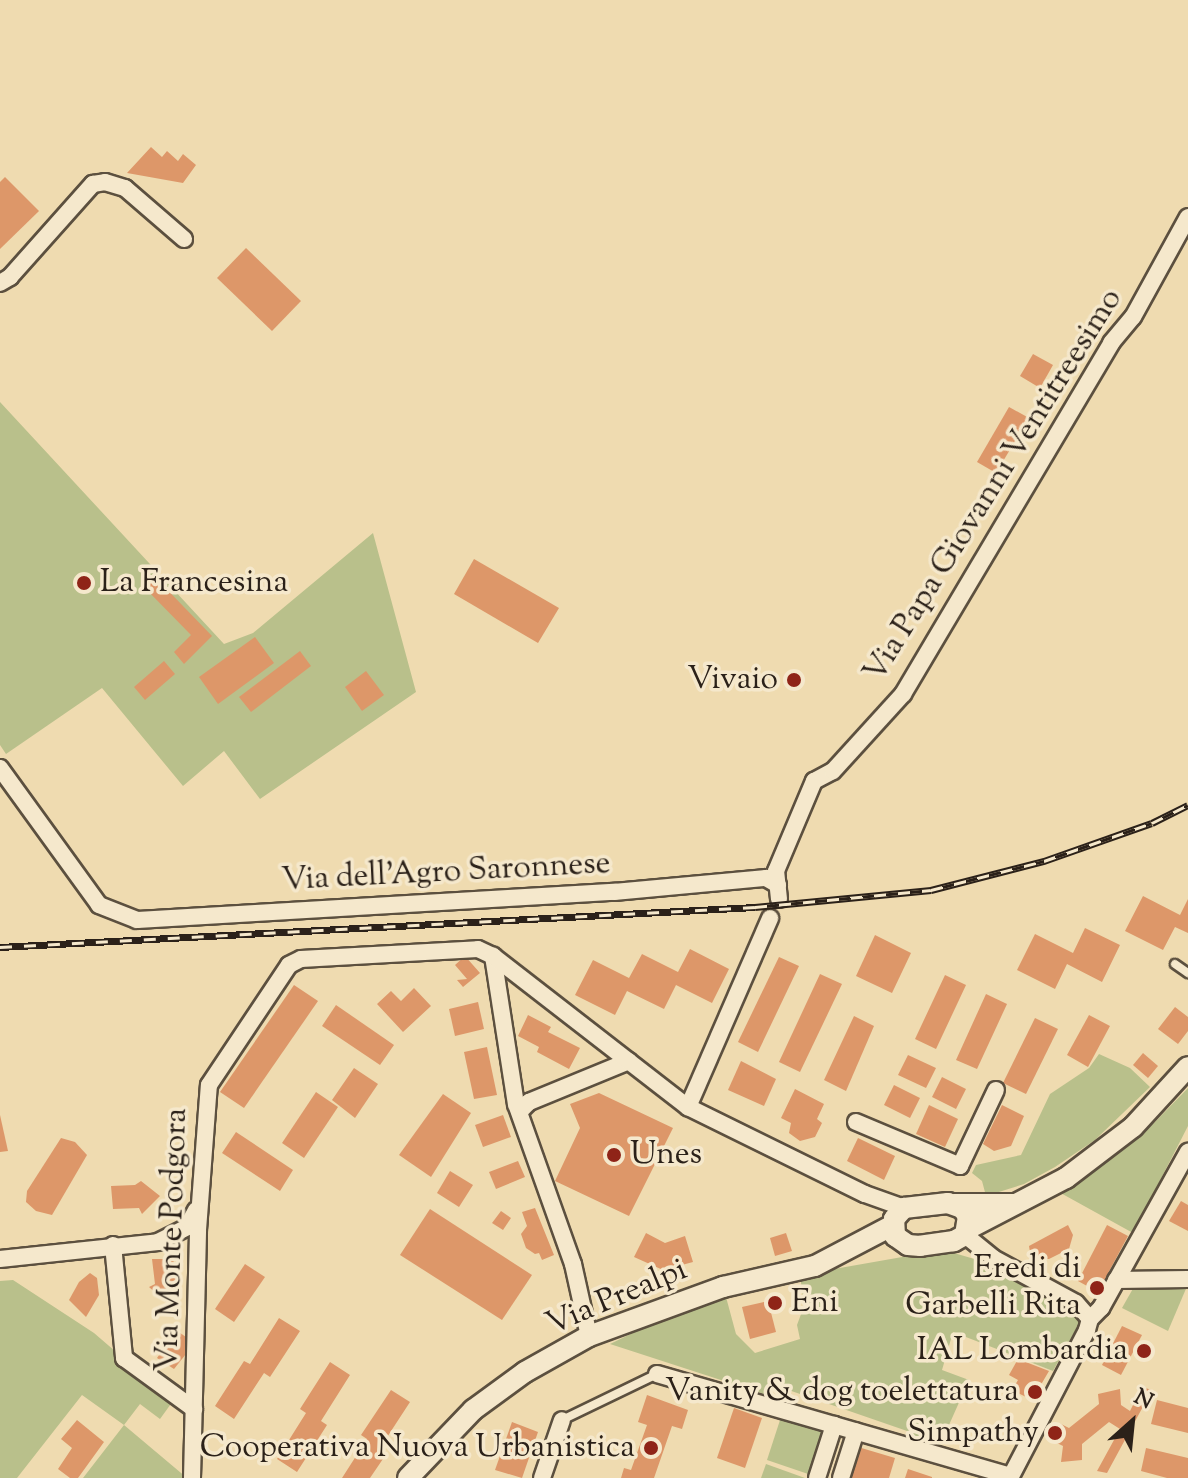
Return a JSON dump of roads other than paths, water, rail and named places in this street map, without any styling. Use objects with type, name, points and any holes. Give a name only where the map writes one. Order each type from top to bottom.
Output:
[{"type":"street","points":[[0,283],[10,277],[93,184],[105,182],[125,188],[184,239]]},
{"type":"street","name":"Via Papa Giovanni Ventitreesimo","points":[[778,892],[776,871],[814,781],[833,771],[903,694],[1111,343],[1133,317],[1188,217]]},
{"type":"street","name":"Via dell'Agro Saronnese","points":[[0,768],[99,905],[137,920],[614,892],[766,878],[778,892]]},
{"type":"street","points":[[688,1107],[770,918]]},
{"type":"street","points":[[485,952],[688,1107],[865,1194],[897,1217],[954,1204],[1019,1204]]},
{"type":"street","points":[[485,952],[516,1104],[573,1264],[589,1336]]},
{"type":"street","name":"Via Monte Podgora","points":[[192,1478],[200,1201],[207,1093],[214,1074],[289,965],[301,959],[485,952]]},
{"type":"street","points":[[520,1111],[529,1102],[629,1061]]},
{"type":"street","points":[[967,1232],[1066,1178],[1133,1127],[1188,1067]]},
{"type":"street","points":[[856,1122],[960,1166],[996,1090]]},
{"type":"street","points":[[657,1374],[1010,1477],[1090,1319],[1101,1308],[1188,1152]]},
{"type":"street","points":[[0,1259],[158,1242],[187,1227],[200,1201]]},
{"type":"street","points":[[954,1204],[965,1212],[967,1232],[993,1258]]},
{"type":"street","points":[[897,1217],[895,1236],[908,1245]]},
{"type":"street","name":"Via Prealpi","points":[[408,1478],[473,1410],[525,1372],[589,1336],[723,1287],[815,1266],[897,1217]]},
{"type":"street","name":"Via Prealpi","points":[[839,1254],[944,1243],[967,1232]]},
{"type":"street","points":[[944,1243],[993,1258],[1076,1303],[1090,1319]]},
{"type":"street","name":"Via Monte Podgora","points":[[113,1245],[124,1358],[194,1409]]},
{"type":"street","points":[[1116,1280],[1188,1279]]},
{"type":"street","points":[[542,1478],[562,1420]]},
{"type":"street","points":[[817,1478],[834,1425]]},
{"type":"street","points":[[841,1478],[856,1431]]},
{"type":"lane","points":[[1175,964],[1188,973]]},
{"type":"lane","points":[[562,1420],[657,1374]]},
{"type":"railway","points":[[0,947],[755,907],[931,890],[1044,861],[1152,823],[1188,805]]},
{"type":"place","name":"La Francesina","points":[[84,583]]},
{"type":"place","name":"Vivaio","points":[[794,680]]},
{"type":"place","name":"Unes","points":[[614,1155]]},
{"type":"place","name":"Eredi di Garbelli Rita","points":[[1097,1288]]},
{"type":"place","name":"Eni","points":[[775,1303]]},
{"type":"place","name":"IAL Lombardia","points":[[1144,1351]]},
{"type":"place","name":"Vanity & dog toelettatura","points":[[1035,1392]]},
{"type":"place","name":"Simpathy","points":[[1055,1433]]},
{"type":"place","name":"Cooperativa Nuova Urbanistica","points":[[651,1448]]}]
